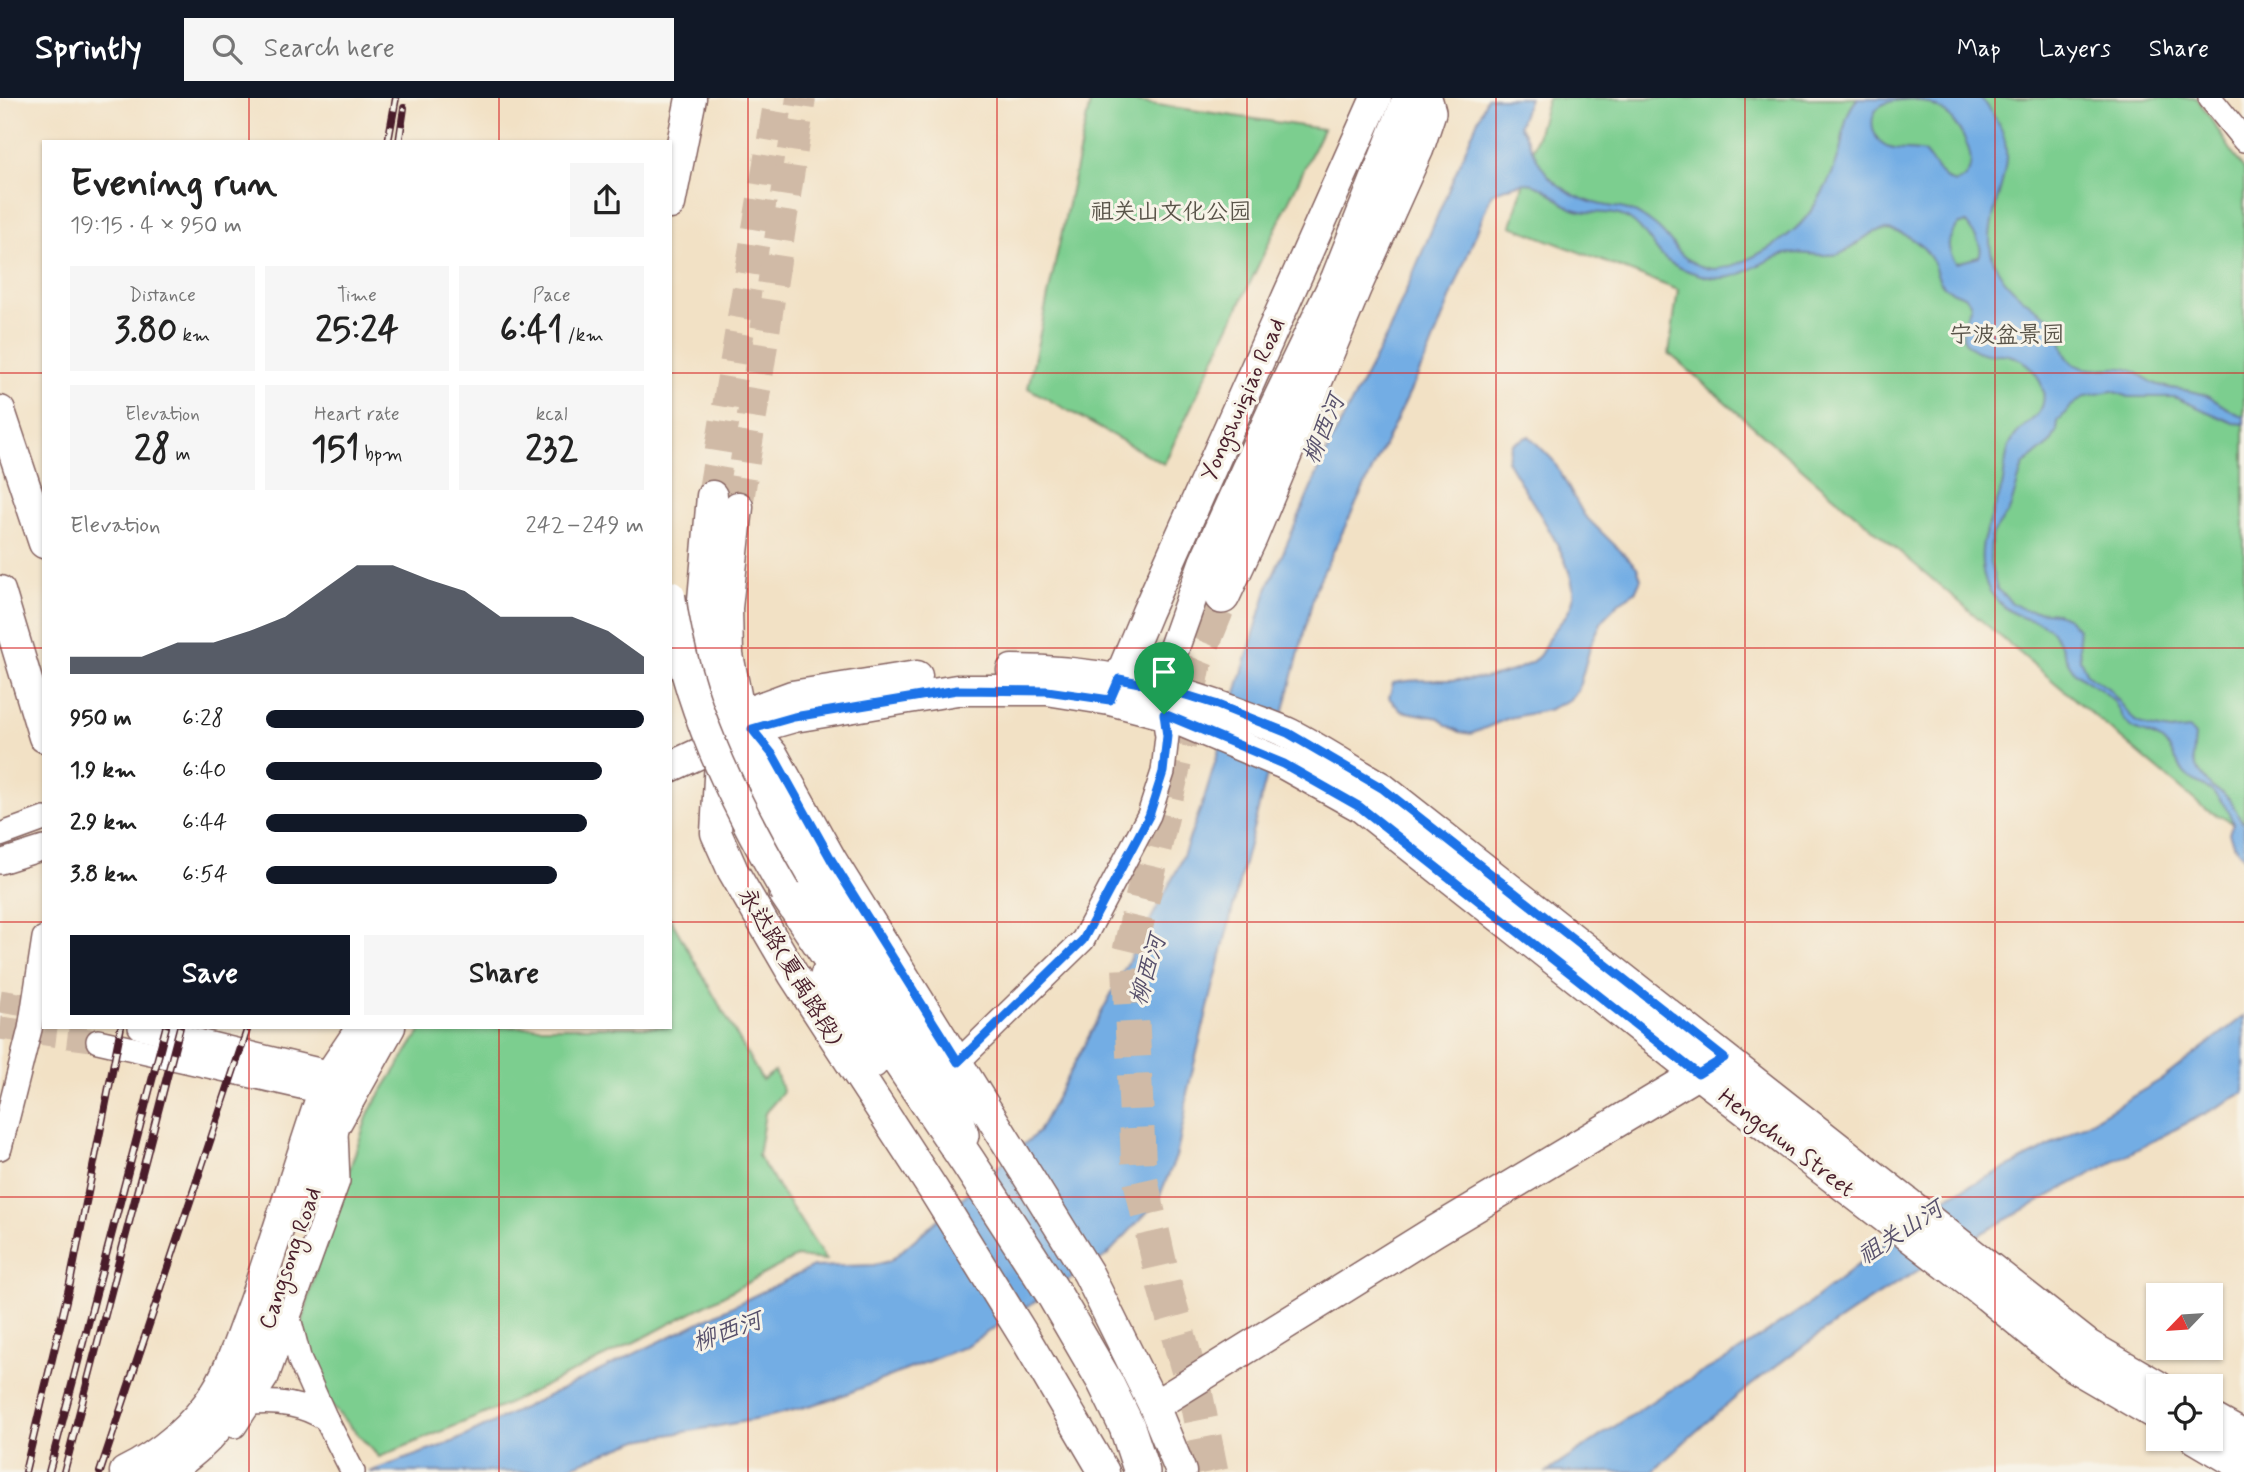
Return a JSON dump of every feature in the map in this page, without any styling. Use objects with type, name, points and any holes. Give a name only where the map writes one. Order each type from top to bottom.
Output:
[{"type":"highway","points":[[1222,596],[1416,148],[1428,112],[1424,98]]},
{"type":"highway","points":[[737,726],[813,876],[948,1087],[948,1176]]},
{"type":"highway","points":[[786,892],[948,1176],[1037,1318],[1105,1382],[1127,1427],[1142,1472]]},
{"type":"main road","points":[[672,194],[691,98]]},
{"type":"main road","name":"Yongshuiqiao Road","points":[[1114,689],[1376,98]]},
{"type":"main road","name":"Yongshuiqiao Road","points":[[1162,700],[1204,563],[1336,279],[1408,98]]},
{"type":"main road","points":[[0,411],[42,537]]},
{"type":"main road","points":[[725,502],[703,600],[705,662],[737,726],[773,755],[832,861],[1088,1273],[1154,1406],[1181,1472]]},
{"type":"main road","points":[[0,591],[42,730]]},
{"type":"main road","points":[[672,605],[694,700],[705,733],[721,771],[786,892]]},
{"type":"main road","points":[[672,743],[737,726],[957,690],[1114,689],[1162,700],[1211,717]]},
{"type":"main road","name":"Hengchun Street","points":[[1211,717],[1288,733],[1382,788],[1724,1058],[1852,1175],[1996,1288],[2146,1379]]},
{"type":"main road","name":"Hengchun Street","points":[[1211,717],[1284,764],[1360,807],[1698,1074],[1852,1175]]},
{"type":"main road","points":[[672,766],[737,726]]},
{"type":"main road","name":"永达路(夏禹路段)","points":[[737,726],[716,834],[733,871],[793,974],[948,1176],[1037,1318]]},
{"type":"main road","points":[[332,1075],[350,1029]]},
{"type":"main road","name":"Cangsong Road","points":[[125,1472],[146,1461],[181,1434],[216,1392],[238,1344],[282,1224],[332,1075],[361,1029]]},
{"type":"main road","name":"Cangsong Road","points":[[167,1472],[211,1435],[227,1414],[249,1374],[335,1125],[389,1029]]},
{"type":"main road","points":[[1154,1406],[1435,1231],[1724,1058]]},
{"type":"main road","name":"Hengchun Street","points":[[1996,1288],[2074,1367],[2146,1409]]},
{"type":"main road","points":[[1037,1318],[1104,1472]]},
{"type":"main road","points":[[1037,1318],[1095,1431],[1111,1472]]},
{"type":"main road","points":[[2223,1424],[2244,1436]]},
{"type":"main road","points":[[2217,1451],[2244,1467]]},
{"type":"street","points":[[2210,98],[2244,140]]},
{"type":"street","points":[[958,1062],[1083,940],[1149,816],[1163,772],[1167,736],[1162,700]]},
{"type":"street","points":[[0,835],[42,820]]},
{"type":"street","points":[[0,862],[42,849]]},
{"type":"street","points":[[0,1148],[30,1029],[42,951]]},
{"type":"street","points":[[148,1029],[332,1075]]},
{"type":"street","points":[[98,1041],[332,1075]]},
{"type":"street","points":[[188,1472],[238,1422],[267,1377],[338,1181],[335,1125]]},
{"type":"street","points":[[289,1318],[300,1361],[353,1472]]},
{"type":"street","points":[[251,1403],[278,1401],[311,1410],[326,1419]]},
{"type":"green space","name":"祖关山文化公园","points":[[1091,98],[1109,98],[1323,129],[1164,464],[1028,388]]},
{"type":"green space","name":"宁波盆景园","points":[[1548,98],[2197,98],[2244,170],[2244,832],[2228,820],[2206,810],[1823,487],[1669,353],[1678,290],[1511,226]]},
{"type":"green space","points":[[672,922],[762,1080],[775,1071],[783,1092],[765,1113],[758,1156],[826,1260],[796,1257],[645,1337],[501,1407],[379,1457],[321,1395],[300,1332],[316,1268],[369,1112],[422,1029],[672,1029]]},
{"type":"water","name":"柳西河","points":[[1487,98],[1529,98],[1519,125],[1542,167],[1559,185],[1590,202],[1638,214],[1658,228],[1688,260],[1714,269],[1734,265],[1756,255],[1801,224],[1831,176],[1846,119],[1858,98],[1982,100],[1998,123],[2006,145],[2004,172],[1991,226],[1990,240],[1994,261],[1998,271],[2011,287],[2053,321],[2064,351],[2071,361],[2088,369],[2128,369],[2162,386],[2201,393],[2244,416],[2244,424],[2233,423],[2174,397],[2129,397],[2112,391],[2086,396],[2070,407],[2058,422],[2051,442],[2023,465],[2010,509],[1991,537],[1990,563],[1997,589],[2024,610],[2057,613],[2068,618],[2078,629],[2080,659],[2087,674],[2109,689],[2135,721],[2148,727],[2171,731],[2189,729],[2195,736],[2193,759],[2196,767],[2212,788],[2230,800],[2244,825],[2244,857],[2233,844],[2229,833],[2233,823],[2218,798],[2186,775],[2162,741],[2129,725],[2112,699],[2073,670],[2050,629],[2010,611],[1994,597],[1987,586],[1982,567],[1982,545],[2002,488],[2008,448],[2015,435],[2042,408],[2043,391],[2035,373],[2021,360],[2005,354],[1977,351],[1965,342],[1963,329],[1971,306],[1969,301],[1943,286],[1932,260],[1920,245],[1899,232],[1883,230],[1870,234],[1839,254],[1786,254],[1738,275],[1707,277],[1667,260],[1640,228],[1624,217],[1573,209],[1544,188],[1533,184],[1512,186],[1492,193],[1429,352],[1316,587],[1187,1093],[1176,1157],[1157,1202],[1106,1256],[964,1347],[836,1398],[759,1419],[639,1440],[556,1472],[369,1472],[455,1441],[813,1267],[874,1265],[890,1261],[1038,1132],[1179,866],[1204,799],[1268,587],[1331,442],[1389,331]],"holes":[[[1912,99],[1929,103],[1945,113],[1965,140],[1969,150],[1969,170],[1960,181],[1954,182],[1946,178],[1924,152],[1890,148],[1884,146],[1876,136],[1873,118],[1879,107]],[[1966,223],[1977,240],[1980,253],[1979,257],[1956,263],[1950,252],[1950,238],[1960,224]]]},
{"type":"water","points":[[1529,436],[1553,460],[1584,515],[1637,567],[1641,579],[1635,592],[1621,601],[1603,619],[1591,644],[1578,691],[1569,700],[1548,710],[1509,718],[1471,734],[1460,732],[1439,718],[1401,711],[1389,698],[1393,683],[1477,679],[1521,667],[1540,655],[1572,603],[1572,583],[1559,547],[1507,460],[1512,444]]},
{"type":"water","name":"祖关山河","points":[[2244,1016],[2244,1093],[2011,1217],[1859,1307],[1718,1412],[1653,1472],[1547,1472],[1660,1396],[1733,1355],[1806,1306],[1940,1200],[2039,1152],[2162,1079]]},
{"type":"tunnel","points":[[712,496],[779,98]]},
{"type":"tunnel","points":[[738,507],[801,98]]},
{"type":"tunnel","points":[[1211,1472],[1196,1397],[1165,1288],[1139,1173],[1129,955],[1180,738],[1194,665],[1222,596]]},
{"type":"tunnel","points":[[0,1001],[42,1008]]},
{"type":"tunnel","points":[[0,1028],[98,1041]]},
{"type":"railway","points":[[388,140],[396,98]]},
{"type":"railway","points":[[399,140],[404,108]]},
{"type":"railway","points":[[25,1472],[69,1288],[121,1029]]},
{"type":"railway","points":[[49,1472],[165,1029]]},
{"type":"railway","points":[[64,1472],[179,1029]]},
{"type":"railway","points":[[100,1472],[247,1029]]},
{"type":"route","points":[[1119,679],[1160,687],[1215,704],[1288,733],[1382,788],[1724,1058],[1698,1074],[1360,807],[1284,764],[1164,714],[1167,736],[1163,772],[1149,816],[1083,940],[958,1062],[832,861],[773,755],[752,729],[794,717],[957,690],[1047,691],[1110,700],[1119,679]]}]
